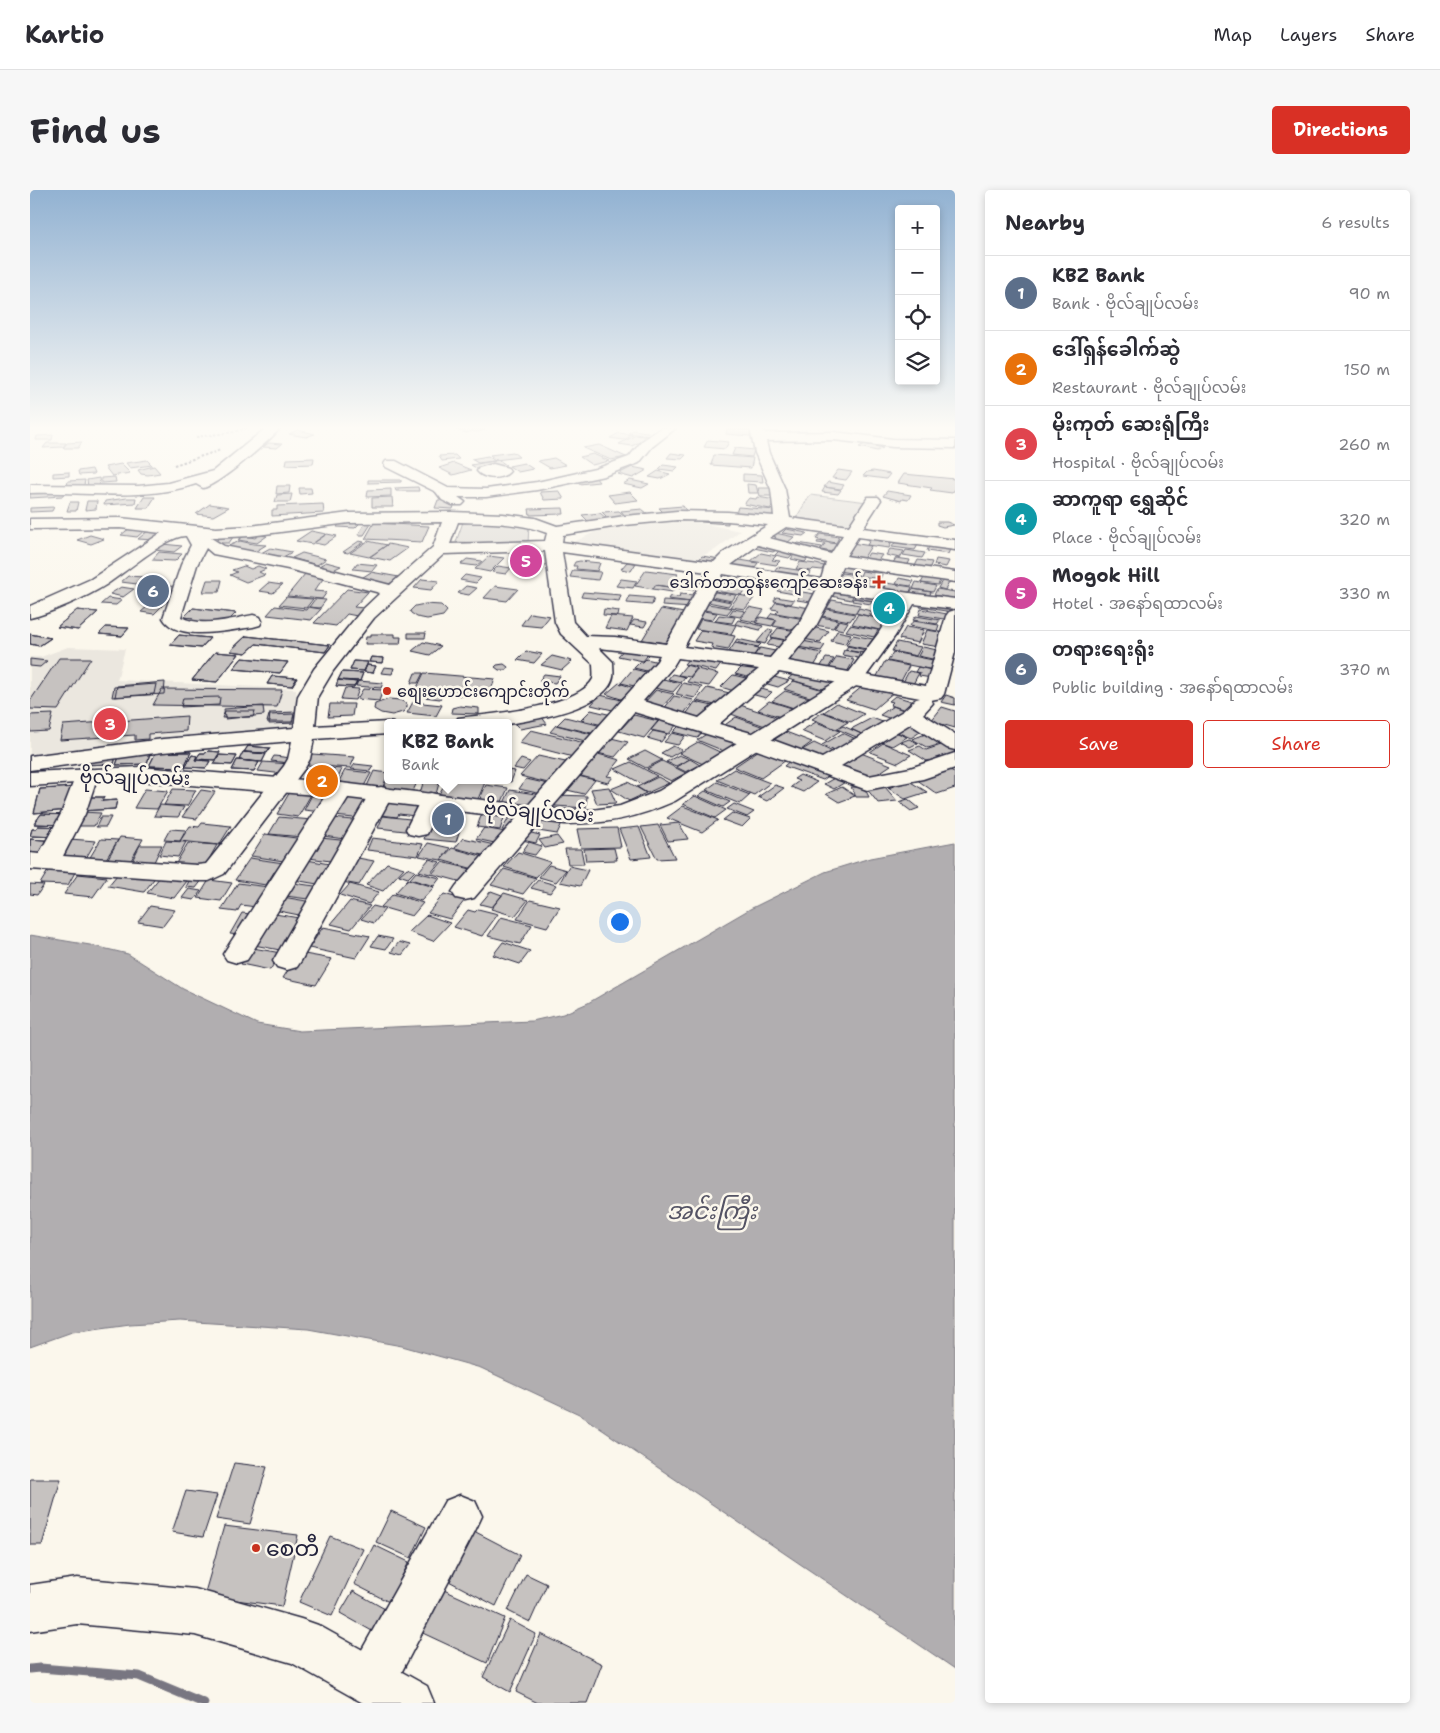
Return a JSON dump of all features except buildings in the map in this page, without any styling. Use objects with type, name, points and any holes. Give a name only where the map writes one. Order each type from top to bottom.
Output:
[{"type":"street","points":[[174,503],[179,499]]},
{"type":"street","points":[[451,499],[503,519]]},
{"type":"street","points":[[779,499],[783,522]]},
{"type":"street","points":[[704,725],[775,665],[806,626],[828,585],[835,560],[873,500]]},
{"type":"street","points":[[30,524],[120,523],[187,531],[250,531],[377,516],[503,519],[535,523],[554,539],[718,568],[955,604]]},
{"type":"street","points":[[440,549],[554,539],[666,516],[703,516],[783,522],[955,545]]},
{"type":"street","points":[[39,862],[209,872],[220,864],[282,785],[298,759],[304,733],[308,696],[324,669],[368,614],[440,549],[452,518]]},
{"type":"street","points":[[465,892],[665,664],[718,568],[729,557],[783,522]]},
{"type":"street","points":[[187,531],[199,545],[190,565],[173,620],[185,625],[210,627],[253,621]]},
{"type":"street","points":[[30,613],[97,584],[162,538],[187,531],[218,550],[290,564],[392,591]]},
{"type":"street","points":[[503,719],[574,703],[596,687],[602,680],[606,668],[598,655],[580,642],[568,630],[564,622],[554,539]]},
{"type":"street","points":[[756,540],[835,560],[955,577]]},
{"type":"street","name":"ဗိုလ်‌ချုပ်‌လမ်း","points":[[30,779],[140,774],[341,790],[535,814],[592,817],[623,813],[667,796],[854,679],[886,636],[909,598]]},
{"type":"street","points":[[822,767],[910,715],[934,694],[953,628]]},
{"type":"street","points":[[580,642],[615,643],[775,665],[934,694]]},
{"type":"street","points":[[630,704],[754,741],[866,783],[915,774],[955,760]]},
{"type":"street","points":[[910,715],[955,743]]},
{"type":"street","points":[[30,763],[126,749],[304,733],[384,728]]},
{"type":"street","points":[[39,862],[74,814],[87,775]]},
{"type":"street","points":[[236,954],[341,790]]},
{"type":"street","points":[[287,961],[380,794]]},
{"type":"street","points":[[418,829],[431,800]]},
{"type":"street","points":[[371,1681],[460,1516]]},
{"type":"street","points":[[30,1608],[77,1601],[196,1612],[301,1642],[410,1703]]},
{"type":"shaded area","points":[[808,499],[840,499],[868,502],[856,527],[796,518]]},
{"type":"shaded area","points":[[686,520],[740,531],[715,550],[690,561],[572,543],[605,527],[642,522]]},
{"type":"shaded area","points":[[463,522],[529,525],[528,544],[456,542]]},
{"type":"shaded area","points":[[68,647],[125,649],[117,680],[296,689],[299,732],[30,760],[30,657],[41,657]]},
{"type":"water","name":"အင်းကြီး","points":[[955,842],[955,1669],[579,1414],[481,1368],[402,1346],[308,1329],[180,1321],[130,1324],[72,1332],[30,1347],[30,935],[90,945],[128,954],[183,989],[257,1024],[300,1031],[532,1021],[563,1014],[588,1003],[750,909],[825,872],[870,858]]},
{"type":"waterway","points":[[30,1669],[40,1668],[139,1676],[204,1703]]},
{"type":"place","name":"Mogok Hill","points":[[526,561]]},
{"type":"place","name":"ဒေါက်တာထွန်းကျော်ဆေးခန်း","points":[[879,582]]},
{"type":"place","name":"တရားရေးရုံး","points":[[153,591]]},
{"type":"place","name":"ဆာကူရာ ရွှေဆိုင်","points":[[889,608]]},
{"type":"place","name":"စျေးဟောင်းကျောင်းတိုက်","points":[[387,691]]},
{"type":"place","name":"မိုးကုတ်‌ ‌ဆေးရုံကြီး","points":[[110,724]]},
{"type":"place","name":"ဒေါ်ရှန်ခေါက်ဆွဲ","points":[[322,781]]},
{"type":"place","name":"KBZ Bank","points":[[448,819]]},
{"type":"place","name":"စေတီ","points":[[256,1548]]}]
